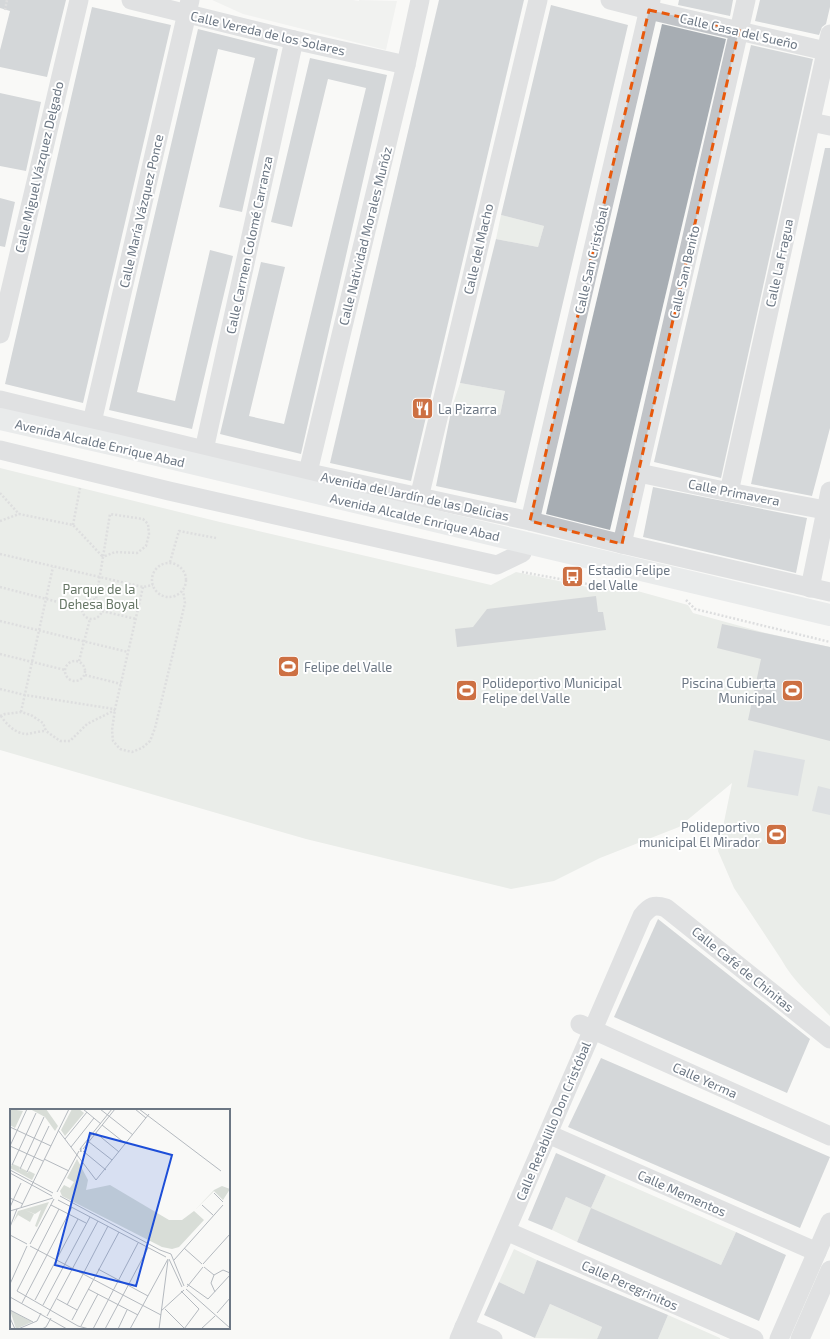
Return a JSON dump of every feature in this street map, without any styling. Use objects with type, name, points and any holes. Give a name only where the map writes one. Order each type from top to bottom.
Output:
[{"type":"main road","name":"Avenida Alcalde Enrique Abad","points":[[0,419],[830,615]]},
{"type":"main road","name":"Avenida Alcalde Enrique Abad","points":[[0,430],[285,495],[435,534],[600,570],[830,624]]},
{"type":"street","name":"Calle Miguel Vázquez Delgado","points":[[0,334],[79,0]]},
{"type":"street","name":"Calle Vereda de los Solares","points":[[131,0],[189,7],[294,40],[406,65]]},
{"type":"street","name":"Calle Natividad Morales Muñóz","points":[[308,472],[406,65],[420,0]]},
{"type":"street","name":"Calle del Macho","points":[[419,498],[538,0]]},
{"type":"street","name":"Calle Casa del Sueño","points":[[610,0],[650,5],[739,30],[829,45]]},
{"type":"street","name":"Calle San Benito","points":[[622,544],[746,0]]},
{"type":"street","name":"Calle San Cristóbal","points":[[530,521],[650,5]]},
{"type":"street","name":"Calle María Vázquez Ponce","points":[[92,422],[189,7]]},
{"type":"street","name":"Calle Carmen Colomé Carranza","points":[[204,450],[294,40]]},
{"type":"street","name":"Calle La Fragua","points":[[729,492],[829,45]]},
{"type":"street","points":[[811,122],[830,126]]},
{"type":"street","name":"Avenida del Jardín de las Delicias","points":[[0,400],[204,450],[530,521],[830,592]]},
{"type":"street","name":"Avenida Alcalde Enrique Abad","points":[[0,450],[169,491],[497,565],[522,553]]},
{"type":"street","name":"Calle Primavera","points":[[639,473],[828,511]]},
{"type":"street","points":[[810,588],[828,511],[830,491]]},
{"type":"street","name":"Calle Retablillo Don Cristóbal","points":[[462,1333],[548,1134],[586,1027],[642,916],[653,906]]},
{"type":"street","name":"Calle Café de Chinitas","points":[[653,906],[666,908],[830,1039]]},
{"type":"street","name":"Calle Yerma","points":[[586,1027],[830,1136]]},
{"type":"street","name":"Calle Mementos","points":[[548,1134],[817,1252]]},
{"type":"street","points":[[779,1339],[830,1222]]},
{"type":"street","name":"Calle Peregrinitos","points":[[506,1231],[754,1339]]},
{"type":"street","points":[[800,1339],[830,1270]]},
{"type":"street","points":[[462,1333],[493,1339]]},
{"type":"path","points":[[5,10],[7,0]]},
{"type":"path","points":[[73,525],[80,488]]},
{"type":"path","points":[[0,492],[19,514]]},
{"type":"path","points":[[0,521],[19,514],[73,525],[103,557]]},
{"type":"path","points":[[96,600],[100,577],[103,557],[110,514],[143,519],[148,524],[149,534],[146,546],[137,553],[114,552],[103,557]]},
{"type":"path","points":[[170,562],[178,531],[216,538]]},
{"type":"path","points":[[0,554],[143,587],[153,585]]},
{"type":"path","points":[[143,587],[115,709],[112,730],[113,741],[120,749],[132,752],[142,748],[150,741],[155,728],[184,603],[183,591],[186,581],[184,570],[180,566],[170,562],[159,566],[155,570],[152,575],[153,585],[156,592],[167,597],[173,597],[183,591]]},
{"type":"path","points":[[21,712],[53,567]]},
{"type":"path","points":[[0,586],[81,608]]},
{"type":"path","points":[[88,599],[96,600],[102,606],[102,611],[97,618],[90,619],[84,616],[81,608],[83,603],[88,599]]},
{"type":"path","points":[[102,611],[136,619]]},
{"type":"path","points":[[79,662],[90,619]]},
{"type":"path","points":[[0,622],[128,652]]},
{"type":"path","points":[[0,654],[65,670]]},
{"type":"path","points":[[70,662],[79,662],[85,667],[85,675],[81,680],[74,682],[66,677],[65,670],[67,664],[70,662]]},
{"type":"path","points":[[85,675],[121,684]]},
{"type":"path","points":[[0,688],[25,695],[115,709]]},
{"type":"path","points":[[46,731],[25,734],[16,731],[6,724],[0,716],[21,712],[31,715],[43,723],[46,731],[60,741],[70,741],[87,724],[115,709]]},
{"type":"highlighted area","points":[[649,10],[739,30],[622,544],[530,521]]},
{"type":"shaded area","points":[[212,0],[397,1],[386,50],[243,14]]},
{"type":"shaded area","points":[[754,750],[805,760],[798,796],[747,787]]},
{"type":"shaded area","points":[[818,786],[830,789],[830,815],[812,811]]},
{"type":"green space","points":[[501,215],[544,226],[538,247],[496,239]]},
{"type":"green space","points":[[460,383],[505,391],[500,415],[452,407]]},
{"type":"green space","name":"Polideportivo Municipal Felipe del Valle","points":[[0,468],[220,522],[491,585],[516,572],[597,589],[623,587],[688,605],[693,613],[766,633],[830,647],[830,1016],[791,975],[734,888],[718,851],[732,783],[679,827],[600,858],[554,881],[511,889],[306,839],[0,750]]},
{"type":"green space","points":[[606,1175],[736,1232],[721,1265],[591,1209],[577,1242],[552,1230],[566,1197],[591,1208]]},
{"type":"green space","points":[[514,1249],[537,1260],[524,1294],[499,1282]]},
{"type":"green space","points":[[550,1304],[602,1327],[597,1339],[535,1338]]},
{"type":"green space","points":[[668,1315],[720,1338],[720,1339],[658,1339]]},
{"type":"building","points":[[0,0],[66,0],[47,77],[0,67],[0,50],[10,11],[0,8]]},
{"type":"building","points":[[439,0],[524,0],[411,481],[330,463]]},
{"type":"building","points":[[679,0],[733,0],[730,16],[678,5]]},
{"type":"building","points":[[760,0],[830,0],[830,7],[826,24],[822,27],[819,35],[755,21]]},
{"type":"building","points":[[551,5],[628,25],[516,503],[436,486],[452,407],[500,415],[505,391],[460,383],[496,239],[538,247],[544,226],[501,215]]},
{"type":"building","points":[[92,7],[171,25],[83,403],[5,384]]},
{"type":"building","points":[[662,24],[726,39],[610,530],[546,514]]},
{"type":"building","points":[[198,29],[278,49],[242,212],[219,207],[255,58],[218,49],[137,392],[175,401],[210,250],[233,256],[192,429],[109,410]]},
{"type":"building","points":[[751,45],[813,59],[721,478],[654,462]]},
{"type":"building","points":[[310,58],[387,75],[301,454],[220,434],[261,262],[285,267],[249,416],[284,424],[366,88],[328,79],[292,227],[271,222]]},
{"type":"building","points":[[0,93],[41,102],[26,171],[0,166]]},
{"type":"building","points":[[825,148],[830,148],[830,428],[812,496],[751,484]]},
{"type":"building","points":[[0,198],[15,202],[5,247],[0,246]]},
{"type":"building","points":[[653,487],[807,518],[796,573],[643,537]]},
{"type":"building","points":[[596,596],[598,612],[603,612],[606,630],[457,647],[455,629],[473,627],[487,609]]},
{"type":"building","name":"Piscina Cubierta Municipal","points":[[722,624],[830,647],[830,741],[748,720],[761,659],[717,648]]},
{"type":"building","points":[[658,919],[810,1039],[787,1093],[614,1017]]},
{"type":"building","points":[[601,1058],[830,1157],[800,1228],[568,1127]]},
{"type":"building","points":[[556,1153],[606,1175],[591,1208],[566,1197],[552,1230],[528,1220]]},
{"type":"building","points":[[591,1208],[721,1265],[736,1232],[786,1255],[759,1321],[577,1242]]},
{"type":"building","points":[[537,1260],[668,1315],[658,1339],[597,1339],[602,1327],[550,1304],[535,1338],[484,1315],[499,1282],[524,1294]]},
{"type":"place","name":"La Pizarra","points":[[422,409]]},
{"type":"place","name":"Estadio Felipe del Valle","points":[[573,577]]},
{"type":"place","name":"Felipe del Valle","points":[[289,667]]},
{"type":"place","name":"Polideportivo Municipal Felipe del Valle","points":[[466,690]]},
{"type":"place","name":"Piscina Cubierta Municipal","points":[[792,690]]},
{"type":"place","name":"Polideportivo municipal El Mirador","points":[[776,834]]},
{"type":"park label","name":"Parque de la Dehesa Boyal","points":[[99,596]]}]
